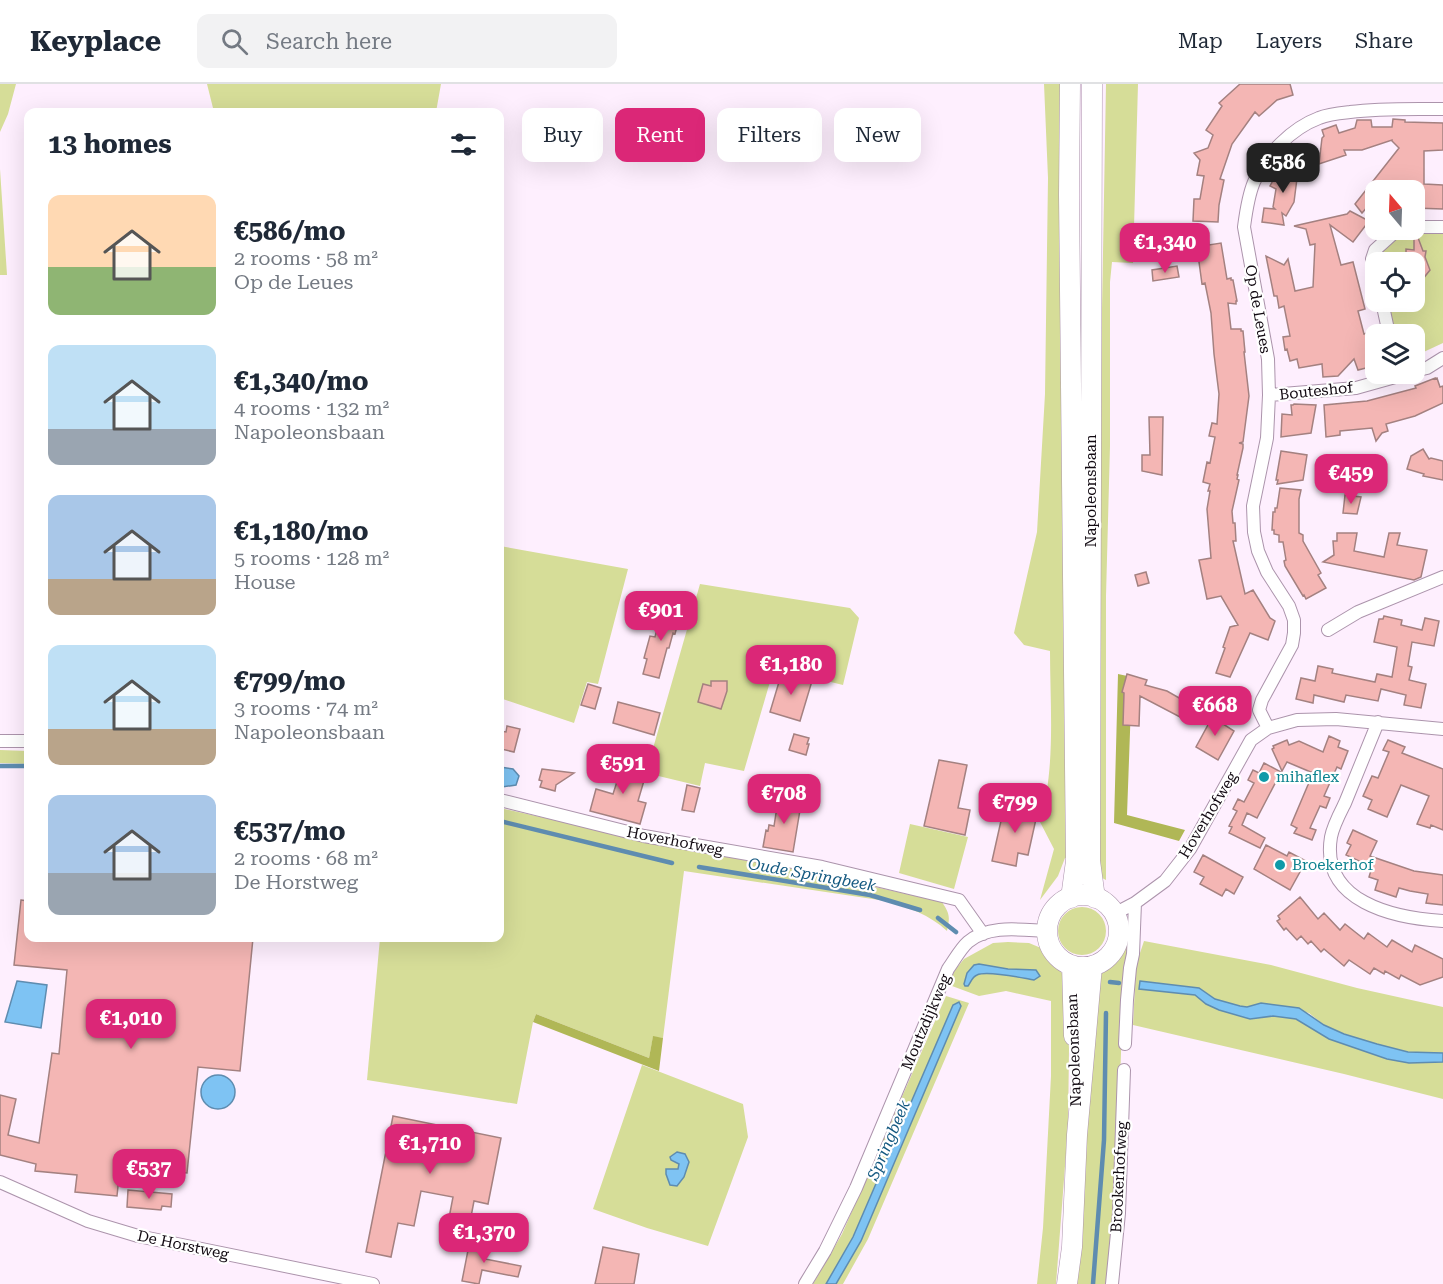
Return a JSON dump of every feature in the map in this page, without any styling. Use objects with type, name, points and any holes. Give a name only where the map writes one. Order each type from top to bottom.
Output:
[{"type":"main road","name":"Napoleonsbaan","points":[[1070,84],[1076,849],[1071,898]]},
{"type":"main road","name":"Napoleonsbaan","points":[[1092,84],[1090,861],[1095,898]]},
{"type":"main road","points":[[1079,896],[1095,898],[1109,907],[1114,914],[1119,935],[1116,946],[1102,962],[1092,966],[1072,965],[1062,960],[1054,952],[1047,931],[1049,920],[1061,903],[1071,898],[1079,896]]},
{"type":"main road","name":"Napoleonsbaan","points":[[1072,965],[1077,1135]]},
{"type":"main road","name":"Napoleonsbaan","points":[[1067,1284],[1072,1247],[1077,1135],[1092,966]]},
{"type":"street","name":"Op de Leues","points":[[1268,728],[1259,710],[1262,700],[1292,645],[1294,620],[1289,606],[1267,572],[1258,551],[1254,532],[1254,506],[1267,438],[1269,395],[1268,359],[1244,227],[1246,208],[1262,166],[1298,129],[1319,117],[1379,109],[1443,109]]},
{"type":"street","points":[[1425,227],[1443,227]]},
{"type":"street","points":[[1374,252],[1386,240]]},
{"type":"street","points":[[1425,368],[1443,358]]},
{"type":"street","name":"Bouteshof","points":[[1269,395],[1356,388],[1369,384]]},
{"type":"street","points":[[1328,630],[1358,612],[1443,577]]},
{"type":"street","name":"Hoverhofweg","points":[[1114,914],[1135,903],[1165,881],[1191,849],[1251,740],[1268,728],[1297,720],[1336,719],[1442,725]]},
{"type":"street","points":[[1378,722],[1331,836],[1330,857],[1335,874],[1348,892],[1373,908],[1421,920],[1443,921]]},
{"type":"street","points":[[0,741],[24,741]]},
{"type":"street","name":"Hoverhofweg","points":[[504,801],[644,836],[822,867],[959,900],[982,933]]},
{"type":"street","points":[[1125,1044],[1135,903]]},
{"type":"street","points":[[982,933],[1004,929],[1047,931]]},
{"type":"street","name":"Moutzdijkweg","points":[[805,1284],[825,1251],[856,1188],[948,969],[967,942],[982,933]]},
{"type":"street","name":"Brookerhofweg","points":[[1112,1284],[1119,1213],[1124,1070]]},
{"type":"street","name":"De Horstweg","points":[[0,1182],[88,1221],[138,1236],[373,1284]]},
{"type":"green space","points":[[0,84],[16,84],[8,114],[0,132]]},
{"type":"green space","points":[[207,84],[441,84],[437,108],[213,108]]},
{"type":"green space","points":[[1044,84],[1064,84],[1071,857],[1065,858],[1058,876],[1040,900],[1054,849],[1040,822],[1050,758],[1050,651],[1024,645],[1014,633],[1037,532],[1045,394],[1048,178]]},
{"type":"green space","points":[[1106,84],[1138,84],[1133,263],[1112,262],[1110,282],[1110,446],[1106,596],[1106,880],[1094,874],[1094,758]]},
{"type":"green space","points":[[0,169],[7,275],[0,275]]},
{"type":"green space","points":[[1425,231],[1443,231],[1443,343],[1425,351],[1425,324],[1393,324],[1390,312],[1425,312],[1425,252],[1380,252],[1390,240],[1425,240]]},
{"type":"green space","points":[[504,547],[628,569],[598,684],[587,682],[574,723],[504,699]]},
{"type":"green space","points":[[700,584],[850,608],[859,618],[843,685],[774,668],[744,771],[705,763],[700,786],[646,773]]},
{"type":"green space","points":[[1118,674],[1132,677],[1127,815],[1185,830],[1179,841],[1114,823]]},
{"type":"green space","points":[[0,750],[24,751],[24,764],[0,763]]},
{"type":"green space","points":[[504,809],[942,902],[949,916],[947,931],[918,912],[886,901],[684,871],[663,1038],[653,1037],[649,1058],[536,1014],[517,1104],[367,1080],[380,942],[504,942]]},
{"type":"green space","points":[[910,824],[968,837],[954,889],[899,873]]},
{"type":"green space","points":[[1082,907],[1099,914],[1106,931],[1099,948],[1082,955],[1065,948],[1058,931],[1065,914]]},
{"type":"green space","points":[[1130,927],[1129,954],[1124,963],[1116,1164],[1106,1284],[1073,1284],[1096,979],[1112,961]]},
{"type":"green space","points":[[1144,941],[1271,965],[1357,988],[1443,1007],[1443,1053],[1408,1052],[1344,1034],[1324,1025],[1309,1013],[1261,1003],[1247,1007],[1240,1006],[1215,999],[1199,988],[1141,981],[1139,989],[1195,995],[1206,1004],[1250,1019],[1273,1016],[1296,1019],[1329,1039],[1387,1059],[1409,1063],[1443,1062],[1443,1099],[1133,1025],[1136,965]]},
{"type":"green space","points":[[993,943],[1029,943],[1041,948],[1059,968],[1066,981],[1069,1049],[1068,1127],[1056,1284],[1037,1284],[1043,1228],[1051,1076],[1051,1001],[1006,991],[979,996],[952,986],[950,980],[964,959]]},
{"type":"green space","points":[[946,996],[969,1003],[868,1239],[843,1284],[836,1284],[861,1241],[961,1006],[953,1005],[853,1237],[826,1284],[813,1284],[842,1234]]},
{"type":"green space","points":[[536,1014],[649,1058],[653,1036],[663,1038],[659,1071],[533,1022]]},
{"type":"green space","points":[[642,1065],[743,1104],[748,1137],[708,1246],[593,1209]]},
{"type":"water","points":[[504,768],[513,769],[519,776],[516,785],[504,787]]},
{"type":"water","points":[[974,965],[1008,969],[1036,970],[1040,976],[1034,980],[988,973],[975,976],[968,986],[965,986],[967,973]]},
{"type":"water","points":[[17,981],[47,985],[41,1028],[5,1022]]},
{"type":"water","points":[[1140,981],[1199,988],[1215,999],[1240,1006],[1247,1007],[1261,1003],[1299,1008],[1324,1025],[1344,1034],[1408,1052],[1443,1053],[1443,1062],[1409,1063],[1387,1059],[1329,1039],[1296,1019],[1273,1016],[1250,1019],[1219,1010],[1206,1004],[1195,995],[1139,989]]},
{"type":"water","points":[[959,1002],[961,1006],[861,1241],[836,1284],[826,1284],[853,1237],[953,1005]]},
{"type":"water","points":[[218,1075],[230,1080],[235,1092],[230,1104],[218,1109],[206,1104],[201,1092],[206,1080]]},
{"type":"water","points":[[677,1152],[685,1154],[689,1162],[684,1177],[677,1186],[670,1185],[666,1169],[678,1169],[679,1164],[670,1157]]},
{"type":"building","points":[[1240,84],[1290,84],[1293,95],[1277,100],[1259,116],[1255,112],[1232,144],[1220,179],[1224,180],[1218,222],[1193,221],[1194,199],[1200,199],[1204,176],[1197,175],[1200,160],[1194,153],[1208,148],[1213,135],[1206,130],[1222,106],[1219,103]]},
{"type":"building","points":[[1393,119],[1405,120],[1405,122],[1443,123],[1443,150],[1424,151],[1424,180],[1374,180],[1399,148],[1392,140],[1362,150],[1344,150],[1346,155],[1319,164],[1324,136],[1322,130],[1336,125],[1339,133],[1355,128],[1357,120],[1371,120],[1372,127],[1392,127]]},
{"type":"building","points":[[1300,147],[1294,202],[1286,216],[1282,213],[1284,225],[1262,222],[1264,208],[1275,209],[1273,207],[1276,189],[1270,186],[1277,173],[1284,177]]},
{"type":"building","points":[[1425,184],[1443,185],[1443,209],[1425,208]]},
{"type":"building","points":[[1365,191],[1365,210],[1362,213],[1355,204]]},
{"type":"building","points":[[1350,211],[1365,219],[1365,226],[1353,242],[1330,225],[1341,265],[1353,262],[1365,309],[1358,311],[1365,334],[1365,368],[1358,370],[1354,359],[1338,376],[1323,377],[1322,364],[1299,368],[1297,359],[1290,361],[1283,337],[1290,336],[1284,306],[1279,308],[1277,296],[1274,296],[1266,256],[1284,265],[1288,259],[1295,291],[1313,287],[1315,244],[1310,245],[1306,229],[1294,226],[1347,214]]},
{"type":"building","points":[[1208,238],[1209,245],[1221,243],[1227,279],[1233,280],[1237,301],[1236,304],[1228,303],[1231,329],[1243,331],[1249,396],[1243,442],[1239,443],[1243,444],[1243,448],[1232,511],[1236,541],[1233,541],[1245,594],[1253,590],[1270,618],[1275,621],[1268,640],[1250,633],[1230,677],[1216,673],[1230,627],[1238,625],[1221,596],[1207,599],[1199,560],[1211,558],[1207,509],[1210,484],[1203,482],[1207,462],[1210,463],[1215,437],[1209,436],[1212,423],[1217,424],[1219,394],[1211,313],[1205,283],[1202,284],[1196,240]]},
{"type":"building","points":[[1414,240],[1419,240],[1423,251],[1426,251],[1425,257],[1425,252],[1406,252],[1406,249],[1414,250]]},
{"type":"building","points":[[1425,257],[1430,270],[1425,276]]},
{"type":"building","points":[[1177,266],[1179,277],[1153,281],[1152,270]]},
{"type":"building","points":[[1437,378],[1440,387],[1443,386],[1443,403],[1415,416],[1386,424],[1388,431],[1382,433],[1376,441],[1372,428],[1340,431],[1340,435],[1326,437],[1324,405],[1367,401],[1416,388],[1415,386],[1425,384]]},
{"type":"building","points":[[1291,405],[1316,405],[1311,433],[1281,437],[1282,414],[1292,415]]},
{"type":"building","points":[[1149,417],[1163,417],[1162,475],[1142,471],[1142,455],[1150,455]]},
{"type":"building","points":[[1423,449],[1429,459],[1443,461],[1443,480],[1423,476],[1424,474],[1407,469],[1411,456]]},
{"type":"building","points":[[1281,451],[1307,455],[1303,480],[1277,484]]},
{"type":"building","points":[[1280,488],[1301,490],[1299,533],[1303,535],[1303,541],[1321,573],[1318,575],[1326,588],[1306,599],[1285,566],[1283,542],[1279,542],[1279,535],[1274,534],[1272,530],[1273,512],[1277,508]]},
{"type":"building","points":[[1345,495],[1361,497],[1357,514],[1343,513]]},
{"type":"building","points":[[1337,533],[1357,533],[1354,551],[1384,557],[1389,533],[1400,533],[1397,545],[1427,550],[1421,577],[1414,580],[1323,562],[1334,555],[1333,541],[1337,541]]},
{"type":"building","points":[[1146,572],[1149,583],[1138,586],[1135,575]]},
{"type":"building","points":[[663,606],[681,611],[659,678],[643,674],[647,659],[644,658],[650,636],[655,637]]},
{"type":"building","points":[[1384,616],[1402,620],[1401,625],[1422,630],[1425,618],[1439,621],[1434,646],[1412,642],[1408,666],[1412,667],[1409,680],[1426,684],[1421,708],[1404,705],[1406,695],[1381,689],[1378,701],[1346,695],[1344,702],[1314,695],[1313,703],[1296,699],[1301,678],[1315,681],[1318,666],[1333,669],[1332,673],[1375,682],[1377,674],[1392,677],[1397,647],[1374,642],[1379,619],[1383,619]]},
{"type":"building","points":[[782,672],[812,681],[800,721],[770,712]]},
{"type":"building","points":[[1127,674],[1147,680],[1145,685],[1167,691],[1188,703],[1180,717],[1140,696],[1139,726],[1123,725],[1124,693],[1122,692]]},
{"type":"building","points":[[711,681],[727,681],[727,691],[721,709],[698,702],[703,684],[711,686]]},
{"type":"building","points":[[588,684],[601,688],[595,709],[581,705]]},
{"type":"building","points":[[618,702],[660,713],[654,735],[613,723]]},
{"type":"building","points":[[1215,712],[1226,718],[1223,724],[1234,731],[1218,760],[1196,747]]},
{"type":"building","points":[[507,726],[520,729],[514,752],[504,750],[504,732],[506,732]]},
{"type":"building","points":[[794,734],[809,738],[806,755],[789,750]]},
{"type":"building","points":[[1329,736],[1340,741],[1338,747],[1348,751],[1341,769],[1337,767],[1324,796],[1330,798],[1326,808],[1320,806],[1310,828],[1316,830],[1312,840],[1294,833],[1297,828],[1291,825],[1313,773],[1287,762],[1282,771],[1272,749],[1273,746],[1287,740],[1289,745],[1299,741],[1323,752]]},
{"type":"building","points":[[1388,740],[1405,747],[1402,753],[1443,769],[1443,830],[1431,825],[1430,828],[1417,824],[1429,796],[1401,785],[1387,817],[1368,809],[1372,800],[1363,796],[1372,776],[1378,778],[1389,752],[1383,750]]},
{"type":"building","points":[[624,760],[648,767],[638,801],[646,803],[640,824],[590,811],[596,789],[613,794]]},
{"type":"building","points":[[939,760],[967,765],[958,808],[970,810],[965,835],[924,826]]},
{"type":"building","points":[[1264,763],[1281,772],[1257,818],[1247,813],[1242,825],[1265,838],[1260,848],[1229,833],[1232,827],[1229,826],[1237,811],[1233,809],[1238,799],[1244,802],[1254,783],[1248,780],[1253,770],[1259,773]]},
{"type":"building","points":[[542,769],[574,773],[556,785],[555,791],[540,787]]},
{"type":"building","points":[[687,785],[700,788],[694,812],[682,810]]},
{"type":"building","points":[[779,794],[802,798],[793,852],[763,847],[766,830],[768,831],[769,825],[774,826]]},
{"type":"building","points":[[1005,803],[1038,810],[1028,855],[1018,853],[1016,866],[992,861]]},
{"type":"building","points":[[1353,830],[1377,841],[1370,856],[1414,871],[1443,875],[1443,905],[1426,903],[1428,894],[1399,888],[1396,897],[1375,890],[1378,880],[1369,877],[1372,867],[1346,855],[1351,845],[1347,843]]},
{"type":"building","name":"Broekerhof","points":[[1266,845],[1287,856],[1289,852],[1306,861],[1290,890],[1254,869]]},
{"type":"building","points":[[1203,855],[1243,877],[1234,894],[1226,889],[1222,896],[1200,884],[1204,877],[1194,872]]},
{"type":"building","points":[[1300,897],[1318,919],[1324,913],[1340,930],[1345,924],[1364,939],[1368,933],[1387,947],[1392,940],[1412,952],[1415,945],[1443,959],[1443,977],[1420,985],[1401,975],[1399,979],[1374,968],[1370,974],[1349,960],[1344,966],[1324,949],[1321,952],[1311,941],[1308,944],[1301,936],[1297,940],[1277,921],[1280,919],[1278,916]]},
{"type":"building","points":[[21,900],[24,900],[24,942],[253,942],[240,1071],[198,1067],[187,1173],[120,1167],[117,1196],[75,1192],[77,1175],[35,1171],[36,1164],[0,1155],[0,1095],[16,1099],[8,1135],[39,1143],[52,1053],[59,1054],[67,970],[14,965]]},
{"type":"building","points":[[393,1116],[501,1138],[488,1204],[474,1201],[470,1222],[449,1218],[453,1197],[421,1191],[414,1226],[398,1223],[391,1257],[366,1252]]},
{"type":"building","points":[[128,1190],[172,1194],[171,1207],[162,1206],[161,1210],[127,1207]]},
{"type":"building","points":[[470,1240],[488,1244],[485,1259],[521,1266],[518,1277],[482,1270],[479,1284],[462,1281]]},
{"type":"building","points":[[603,1247],[639,1254],[634,1284],[595,1284]]},
{"type":"waterway","name":"Oude Springbeek","points":[[0,766],[24,766]]},
{"type":"waterway","name":"Oude Springbeek","points":[[504,822],[672,863]]},
{"type":"waterway","name":"Oude Springbeek","points":[[699,867],[870,895],[920,910]]},
{"type":"waterway","name":"Oude Springbeek","points":[[938,918],[956,932]]},
{"type":"waterway","name":"Springbeek","points":[[1110,982],[1119,983]]},
{"type":"waterway","points":[[1093,1284],[1104,1140],[1106,1013]]},
{"type":"place","name":"mihaflex","points":[[1264,777]]},
{"type":"place","name":"Broekerhof","points":[[1280,865]]}]
